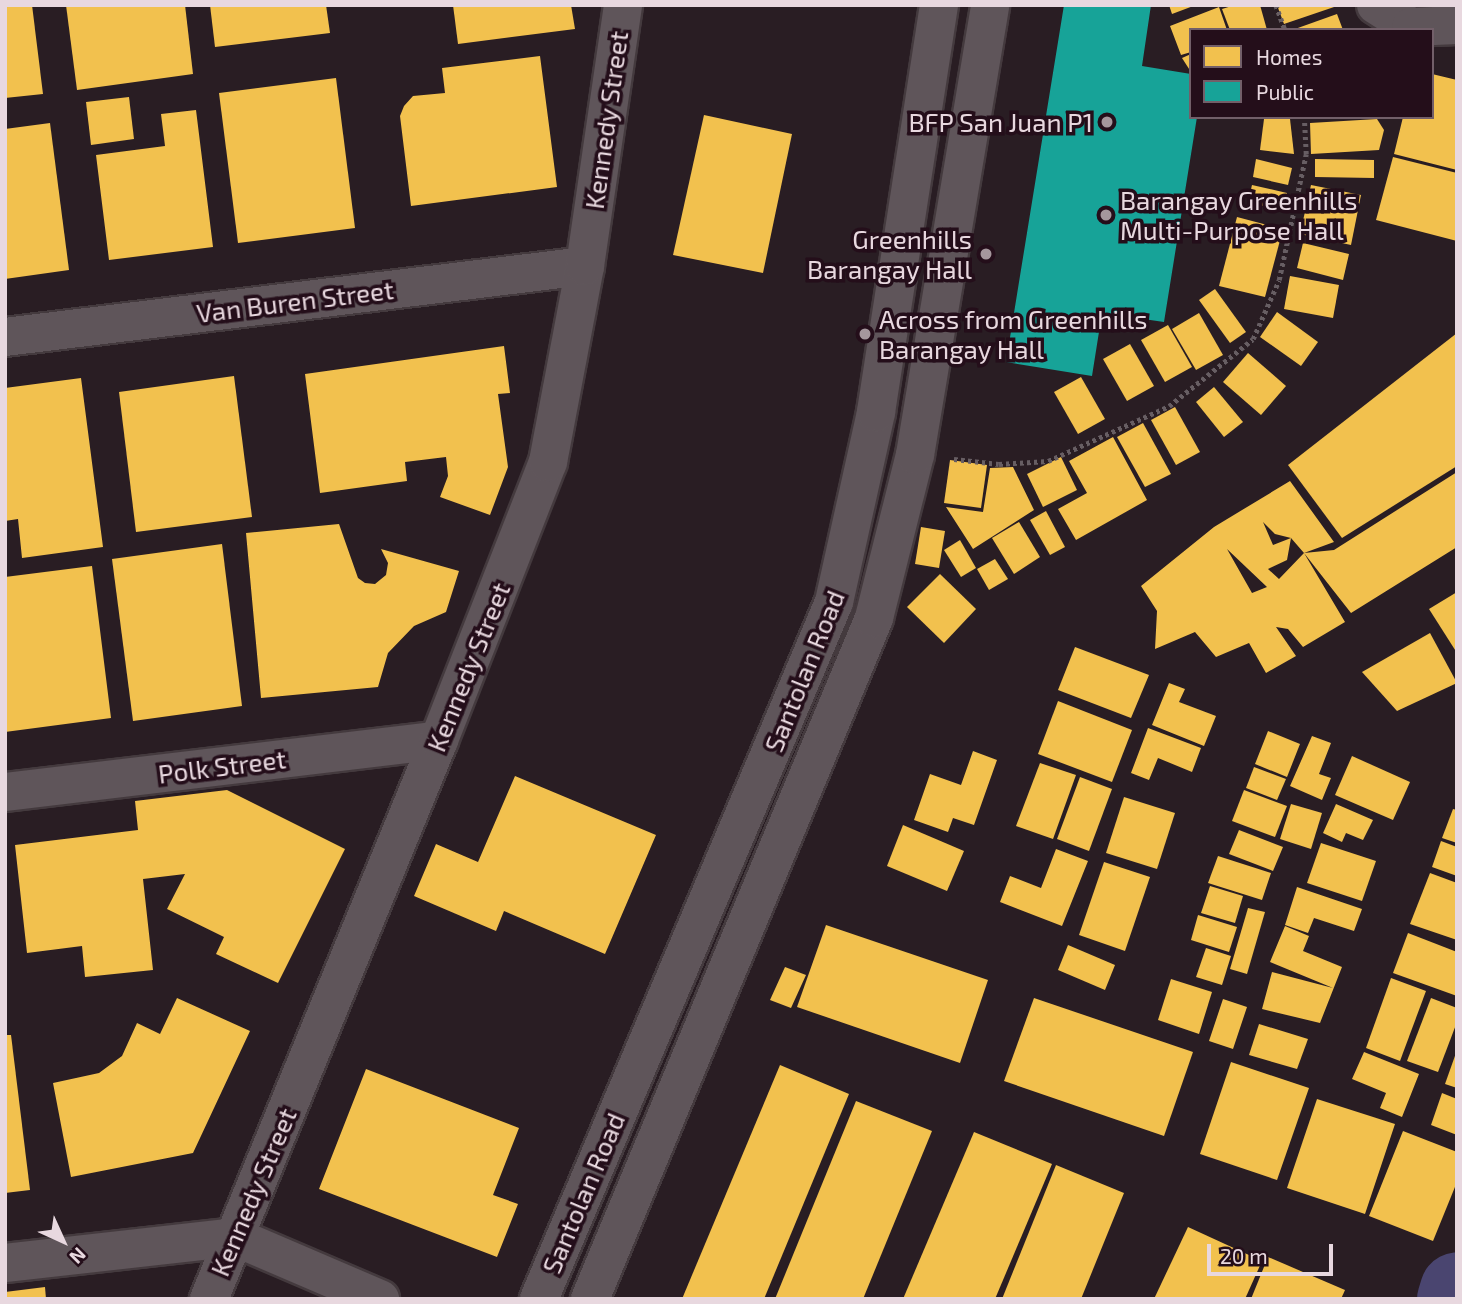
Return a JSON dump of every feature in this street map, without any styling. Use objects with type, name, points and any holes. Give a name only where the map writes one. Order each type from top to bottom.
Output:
[{"type":"street","name":"Kennedy Street","points":[[209,1299],[439,740],[548,462],[585,266],[623,5]]},
{"type":"street","name":"Santolan Road","points":[[539,1299],[834,603],[876,411],[939,5]]},
{"type":"street","name":"Santolan Road","points":[[590,1299],[859,655],[887,570],[915,455],[990,5]]},
{"type":"street","points":[[1376,5],[1411,27],[1457,25]]},
{"type":"street","name":"Van Buren Street","points":[[5,337],[585,266]]},
{"type":"street","name":"Polk Street","points":[[5,792],[439,740]]},
{"type":"street","points":[[5,1264],[235,1237],[380,1299]]},
{"type":"path","points":[[1276,5],[1284,28]]},
{"type":"path","points":[[915,455],[999,464],[1048,461],[1169,406],[1253,339],[1279,280],[1306,154],[1304,119]]},
{"type":"building: Homes","points":[[5,5],[32,5],[43,94],[5,98]]},
{"type":"building: Homes","points":[[66,5],[185,5],[193,74],[77,90]]},
{"type":"building: Homes","points":[[210,5],[326,5],[330,33],[215,47]]},
{"type":"building: Homes","points":[[453,5],[571,5],[575,29],[458,44]]},
{"type":"building: Homes","points":[[1169,5],[1196,5],[1172,14]]},
{"type":"building: Homes","points":[[1235,5],[1260,5],[1266,28],[1229,28],[1222,9]]},
{"type":"building: Homes","points":[[1277,5],[1337,5],[1337,6],[1284,24]]},
{"type":"building: Homes","points":[[1219,7],[1226,28],[1189,28],[1189,53],[1181,55],[1170,26]]},
{"type":"building: Homes","points":[[1337,14],[1342,28],[1298,28]]},
{"type":"building: Homes","points":[[1189,55],[1189,69],[1182,58]]},
{"type":"building: Homes","points":[[540,56],[557,187],[411,206],[400,116],[404,106],[413,96],[445,93],[442,68]]},
{"type":"building: Homes","points":[[1434,74],[1457,80],[1457,170],[1394,154],[1403,119],[1434,119]]},
{"type":"building: Homes","points":[[336,78],[355,228],[238,243],[219,93]]},
{"type":"building: Homes","points":[[129,97],[134,139],[91,145],[86,102]]},
{"type":"building: Homes","points":[[196,110],[213,247],[109,260],[96,155],[165,146],[161,114]]},
{"type":"building: Homes","points":[[704,115],[792,134],[763,273],[673,255]]},
{"type":"building: Homes","points":[[1264,119],[1290,119],[1294,154],[1260,150]]},
{"type":"building: Homes","points":[[1377,119],[1384,130],[1379,150],[1311,154],[1310,123]]},
{"type":"building: Homes","points":[[50,123],[69,270],[5,279],[5,129]]},
{"type":"building: Homes","points":[[1393,157],[1457,173],[1457,241],[1376,220]]},
{"type":"building: Homes","points":[[1256,159],[1292,168],[1288,185],[1253,177]]},
{"type":"building: Homes","points":[[1315,159],[1374,160],[1374,178],[1315,177]]},
{"type":"building: Homes","points":[[1252,185],[1287,193],[1283,211],[1248,202]]},
{"type":"building: Homes","points":[[1311,185],[1361,195],[1351,245],[1300,234]]},
{"type":"building: Homes","points":[[1237,217],[1283,229],[1265,297],[1219,286]]},
{"type":"building: Homes","points":[[1303,243],[1349,254],[1343,280],[1297,268]]},
{"type":"building: Homes","points":[[1290,276],[1339,285],[1333,318],[1284,309]]},
{"type":"building: Homes","points":[[1215,289],[1246,332],[1230,343],[1199,300]]},
{"type":"building: Homes","points":[[1277,312],[1318,342],[1301,366],[1260,337]]},
{"type":"building: Homes","points":[[1199,313],[1223,355],[1196,370],[1172,329]]},
{"type":"building: Homes","points":[[1168,325],[1192,367],[1165,382],[1141,340]]},
{"type":"building: Homes","points":[[1457,333],[1457,466],[1342,538],[1288,465]]},
{"type":"building: Homes","points":[[1130,344],[1154,386],[1127,401],[1103,359]]},
{"type":"building: Homes","points":[[504,346],[510,393],[498,394],[508,467],[490,515],[440,497],[448,476],[446,457],[405,462],[407,481],[320,493],[305,374]]},
{"type":"building: Homes","points":[[1248,353],[1286,386],[1261,415],[1223,382]]},
{"type":"building: Homes","points":[[234,376],[252,517],[136,532],[119,392]]},
{"type":"building: Homes","points":[[1081,377],[1105,419],[1078,434],[1054,392]]},
{"type":"building: Homes","points":[[81,378],[103,547],[22,558],[18,519],[5,521],[5,388]]},
{"type":"building: Homes","points":[[1214,387],[1243,422],[1224,437],[1196,402]]},
{"type":"building: Homes","points":[[1175,407],[1200,452],[1176,465],[1151,420]]},
{"type":"building: Homes","points":[[1143,423],[1171,474],[1145,487],[1117,437]]},
{"type":"building: Homes","points":[[1113,437],[1147,500],[1076,540],[1058,509],[1087,493],[1069,461]]},
{"type":"building: Homes","points":[[1061,457],[1077,490],[1043,507],[1027,474]]},
{"type":"building: Homes","points":[[950,460],[987,465],[981,508],[944,503]]},
{"type":"building: Homes","points":[[1013,467],[1034,510],[973,549],[946,507],[983,512],[990,468]]},
{"type":"building: Homes","points":[[1457,472],[1457,547],[1351,613],[1304,553],[1334,550]]},
{"type":"building: Homes","points":[[1290,481],[1334,542],[1304,553],[1345,622],[1303,647],[1288,629],[1276,627],[1296,656],[1266,673],[1249,643],[1216,657],[1195,632],[1155,649],[1157,611],[1141,586],[1214,527]],"holes":[[[1263,522],[1275,534],[1291,538],[1273,545]],[[1291,538],[1304,553],[1279,579],[1268,569],[1287,560]],[[1227,549],[1267,587],[1252,593]]]},
{"type":"building: Homes","points":[[1046,511],[1065,547],[1050,555],[1030,520]]},
{"type":"building: Homes","points":[[1019,522],[1040,557],[1014,574],[992,538]]},
{"type":"building: Homes","points":[[339,524],[358,578],[365,583],[375,584],[386,575],[388,563],[381,549],[459,571],[446,612],[414,626],[388,653],[378,687],[261,698],[246,533]]},
{"type":"building: Homes","points":[[921,527],[945,531],[939,568],[915,564]]},
{"type":"building: Homes","points":[[960,540],[976,568],[961,577],[944,550]]},
{"type":"building: Homes","points":[[222,544],[242,706],[133,721],[112,559]]},
{"type":"building: Homes","points":[[995,559],[1008,579],[989,590],[977,569]]},
{"type":"building: Homes","points":[[92,566],[111,718],[5,732],[5,577]]},
{"type":"building: Homes","points":[[940,574],[976,609],[944,643],[907,607]]},
{"type":"building: Homes","points":[[1457,592],[1457,653],[1429,609]]},
{"type":"building: Homes","points":[[1430,633],[1457,683],[1397,711],[1362,672]]},
{"type":"building: Homes","points":[[1075,647],[1149,675],[1131,718],[1058,690]]},
{"type":"building: Homes","points":[[1169,683],[1185,689],[1179,702],[1216,716],[1204,746],[1152,725]]},
{"type":"building: Homes","points":[[1058,701],[1132,730],[1112,782],[1038,754]]},
{"type":"building: Homes","points":[[1148,728],[1201,748],[1192,772],[1158,758],[1149,780],[1131,773]]},
{"type":"building: Homes","points":[[1268,731],[1300,744],[1287,777],[1255,764]]},
{"type":"building: Homes","points":[[1312,736],[1331,743],[1319,774],[1331,778],[1322,800],[1290,786]]},
{"type":"building: Homes","points":[[973,751],[997,760],[974,825],[953,818],[948,832],[914,820],[930,774],[961,785]]},
{"type":"building: Homes","points":[[1352,756],[1410,782],[1393,820],[1335,795]]},
{"type":"building: Homes","points":[[1040,763],[1076,775],[1053,839],[1016,826]]},
{"type":"building: Homes","points":[[1254,767],[1286,779],[1277,800],[1246,788]]},
{"type":"building: Homes","points":[[515,776],[656,835],[605,954],[504,911],[496,931],[414,896],[436,844],[478,862]]},
{"type":"building: Homes","points":[[1080,777],[1112,789],[1089,851],[1057,839]]},
{"type":"building: Homes","points":[[227,790],[345,849],[278,983],[216,954],[224,937],[167,909],[185,874],[143,879],[153,970],[85,977],[82,946],[27,953],[15,845],[138,830],[135,801]]},
{"type":"building: Homes","points":[[1244,790],[1287,806],[1275,837],[1232,821]]},
{"type":"building: Homes","points":[[1124,797],[1175,813],[1157,869],[1106,853]]},
{"type":"building: Homes","points":[[1291,804],[1322,813],[1311,849],[1280,839]]},
{"type":"building: Homes","points":[[1336,804],[1373,820],[1363,840],[1346,833],[1342,842],[1323,833]]},
{"type":"building: Homes","points":[[1453,809],[1457,810],[1457,843],[1442,838]]},
{"type":"building: Homes","points":[[903,825],[964,851],[947,891],[887,866]]},
{"type":"building: Homes","points":[[1239,830],[1283,847],[1273,871],[1229,854]]},
{"type":"building: Homes","points":[[1441,841],[1457,847],[1457,876],[1432,867]]},
{"type":"building: Homes","points":[[1321,843],[1376,861],[1362,901],[1307,883]]},
{"type":"building: Homes","points":[[1056,849],[1088,861],[1062,926],[1000,902],[1010,876],[1041,888]]},
{"type":"building: Homes","points":[[1218,856],[1271,873],[1262,900],[1208,883]]},
{"type":"building: Homes","points":[[1104,862],[1150,877],[1125,951],[1079,935]]},
{"type":"building: Homes","points":[[1430,873],[1457,883],[1457,940],[1410,924]]},
{"type":"building: Homes","points":[[1210,886],[1243,896],[1235,923],[1201,913]]},
{"type":"building: Homes","points":[[1297,887],[1362,909],[1354,931],[1314,918],[1308,933],[1285,925]]},
{"type":"building: Homes","points":[[1248,908],[1265,912],[1247,974],[1230,969]]},
{"type":"building: Homes","points":[[1198,915],[1237,927],[1229,952],[1191,940]]},
{"type":"building: Homes","points":[[826,925],[988,980],[960,1063],[797,1007]]},
{"type":"building: Homes","points":[[1285,926],[1309,936],[1303,951],[1342,967],[1320,1023],[1262,1009],[1272,972],[1333,988],[1270,962]]},
{"type":"building: Homes","points":[[1408,933],[1457,952],[1457,996],[1393,973]]},
{"type":"building: Homes","points":[[1068,945],[1115,965],[1105,990],[1058,970]]},
{"type":"building: Homes","points":[[1206,948],[1231,956],[1222,985],[1196,977]]},
{"type":"building: Homes","points":[[785,967],[806,975],[791,1008],[770,1000]]},
{"type":"building: Homes","points":[[1391,978],[1426,991],[1400,1061],[1366,1048]]},
{"type":"building: Homes","points":[[1171,979],[1212,992],[1199,1034],[1158,1020]]},
{"type":"building: Homes","points":[[177,998],[250,1031],[193,1153],[71,1177],[53,1083],[99,1073],[122,1056],[137,1023],[160,1034]]},
{"type":"building: Homes","points":[[1034,998],[1193,1052],[1164,1136],[1004,1081]]},
{"type":"building: Homes","points":[[1431,998],[1457,1008],[1457,1022],[1438,1072],[1407,1061]]},
{"type":"building: Homes","points":[[1223,999],[1247,1007],[1233,1049],[1209,1041]]},
{"type":"building: Homes","points":[[1259,1024],[1308,1039],[1297,1069],[1249,1055]]},
{"type":"building: Homes","points":[[5,1035],[11,1035],[30,1190],[5,1193]]},
{"type":"building: Homes","points":[[1364,1052],[1419,1074],[1402,1117],[1380,1108],[1386,1093],[1352,1079]]},
{"type":"building: Homes","points":[[1457,1053],[1457,1088],[1445,1084]]},
{"type":"building: Homes","points":[[1231,1062],[1309,1088],[1277,1180],[1200,1154]]},
{"type":"building: Homes","points":[[780,1065],[849,1094],[764,1299],[682,1299]]},
{"type":"building: Homes","points":[[366,1069],[519,1128],[493,1195],[518,1204],[497,1257],[319,1189]]},
{"type":"building: Homes","points":[[1442,1093],[1457,1099],[1457,1135],[1431,1125]]},
{"type":"building: Homes","points":[[1317,1099],[1395,1124],[1365,1214],[1287,1188]]},
{"type":"building: Homes","points":[[856,1101],[932,1131],[863,1299],[775,1299]]},
{"type":"building: Homes","points":[[1403,1131],[1457,1152],[1457,1182],[1433,1241],[1369,1216]]},
{"type":"building: Homes","points":[[974,1132],[1052,1164],[995,1299],[903,1299]]},
{"type":"building: Homes","points":[[1056,1165],[1124,1193],[1081,1299],[1002,1299]]},
{"type":"building: Homes","points":[[1188,1227],[1262,1261],[1245,1299],[1154,1299]]},
{"type":"building: Homes","points":[[1268,1257],[1345,1290],[1341,1299],[1251,1299]]},
{"type":"building: Homes","points":[[45,1287],[46,1299],[5,1299],[5,1292]]},
{"type":"building: Public","name":"Barangay Greenhills Multi-Purpose Hall","points":[[1064,5],[1151,5],[1142,66],[1189,74],[1189,119],[1197,119],[1164,322],[1102,313],[1092,376],[1006,362]]},
{"type":"waterway","points":[[1454,1299],[1457,1289]]},
{"type":"place","name":"BFP San Juan P1","points":[[1107,122]]},
{"type":"place","name":"Barangay Greenhills Multi-Purpose Hall","points":[[1106,215]]},
{"type":"place","name":"Greenhills Barangay Hall","points":[[986,254]]},
{"type":"place","name":"Across from Greenhills Barangay Hall","points":[[865,334]]}]
